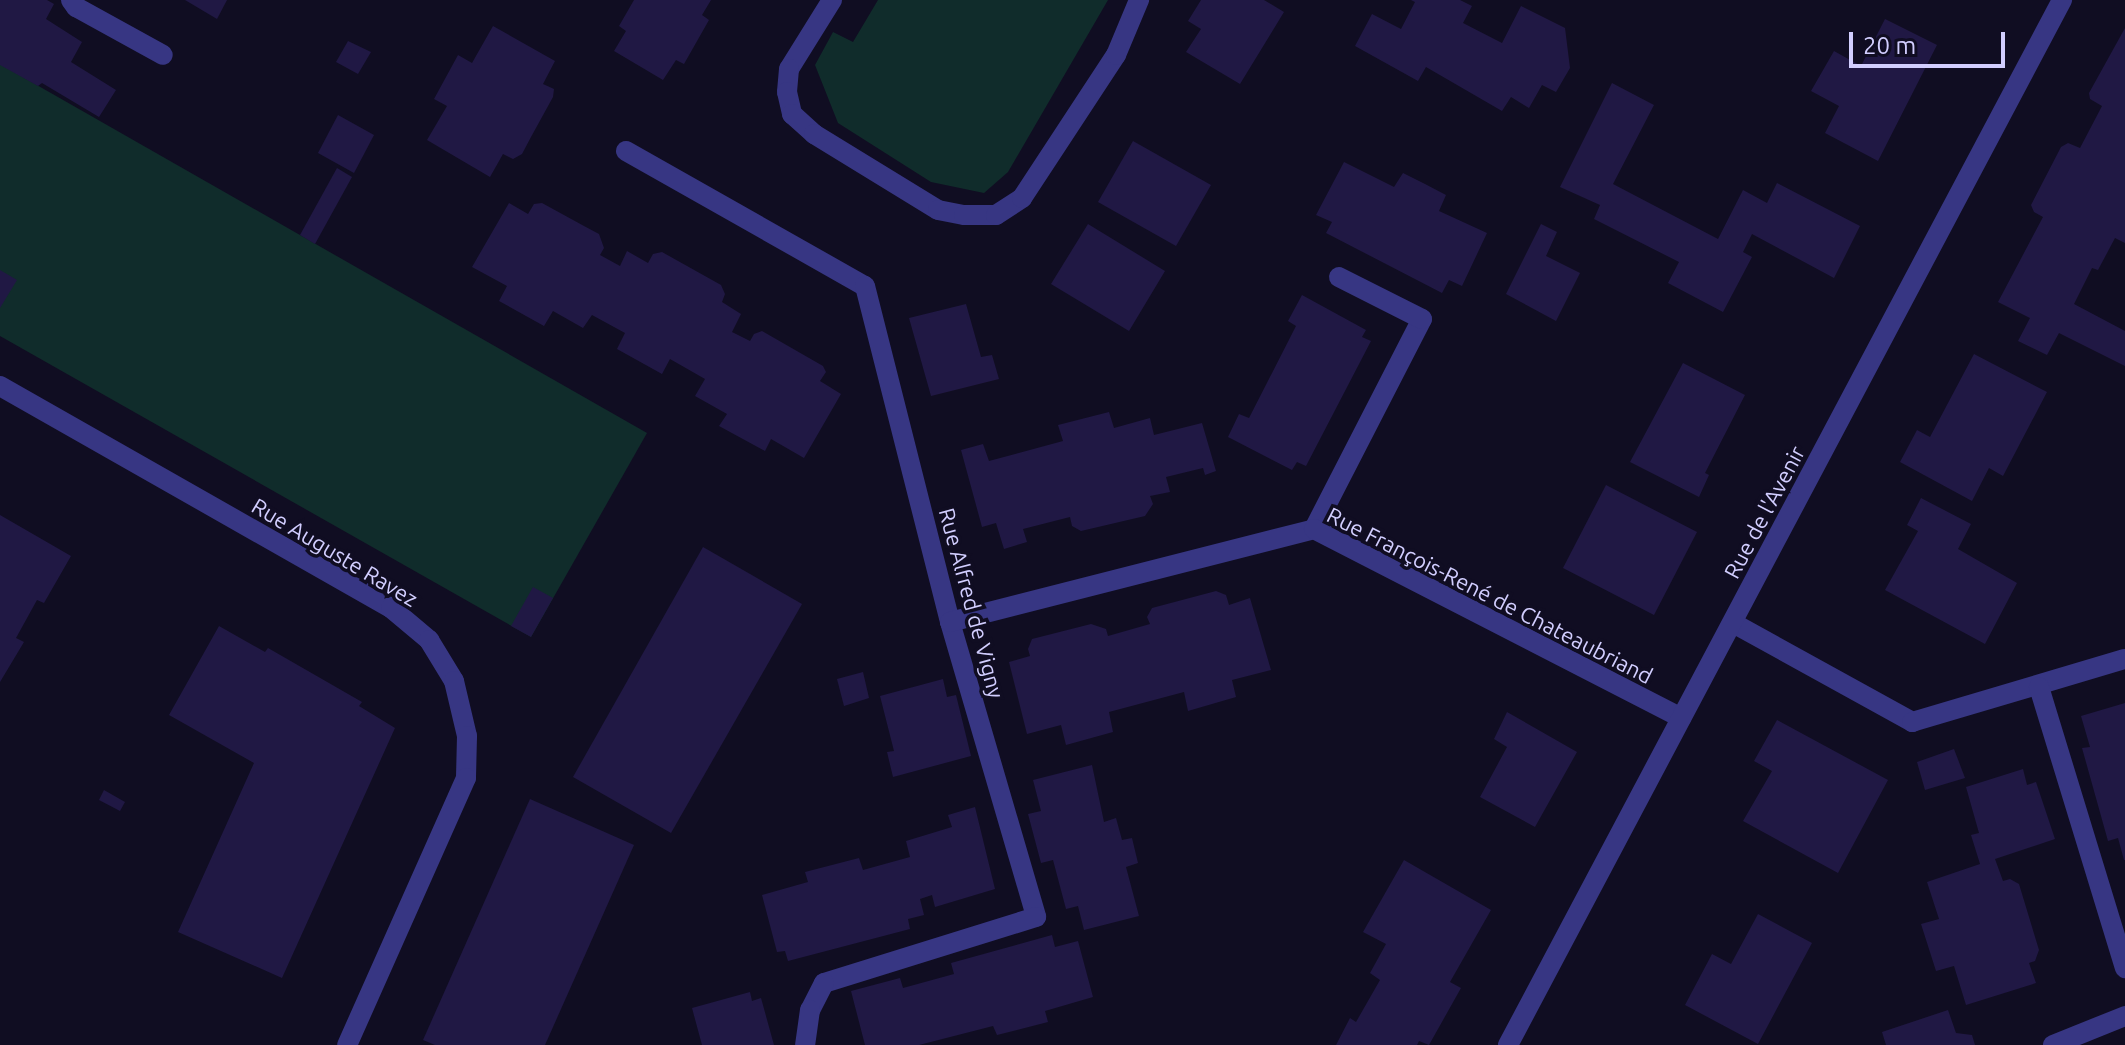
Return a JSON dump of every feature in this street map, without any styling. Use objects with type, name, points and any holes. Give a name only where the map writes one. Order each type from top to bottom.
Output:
[{"type":"street","points":[[71,0],[76,7],[163,55]]},
{"type":"street","points":[[832,0],[789,69],[787,92],[792,114],[814,134],[938,210],[964,215],[996,215],[1022,198],[1116,55],[1139,0]]},
{"type":"street","name":"Rue de l'Avenir","points":[[1508,1045],[2062,0]]},
{"type":"street","name":"Rue Alfred de Vigny","points":[[626,151],[865,286],[950,622],[1036,917],[824,983],[810,1010],[805,1045]]},
{"type":"street","points":[[1314,529],[1422,319],[1339,277]]},
{"type":"street","name":"Rue Auguste Ravez","points":[[0,386],[391,608],[429,640],[454,681],[467,736],[466,778],[347,1045]]},
{"type":"street","name":"Rue François-René de Chateaubriand","points":[[950,622],[1314,529],[1681,718]]},
{"type":"street","points":[[1733,623],[1912,722],[2039,687],[2125,659]]},
{"type":"street","points":[[2039,687],[2125,968]]},
{"type":"street","points":[[2053,1045],[2125,1016]]},
{"type":"green space","points":[[878,0],[1108,0],[1008,172],[984,193],[931,182],[838,123],[815,65],[833,32],[853,42]]},
{"type":"green space","points":[[0,64],[647,433],[531,637],[0,336]]},
{"type":"building","points":[[0,0],[47,0],[54,4],[46,19],[82,42],[71,62],[116,90],[99,117],[42,83],[38,86],[0,65]]},
{"type":"building","points":[[185,0],[227,0],[217,19]]},
{"type":"building","points":[[634,0],[711,0],[702,15],[709,20],[684,64],[676,60],[663,80],[614,51],[626,31],[619,26]]},
{"type":"building","points":[[1201,0],[1264,0],[1284,12],[1240,84],[1186,52],[1201,29],[1188,21]]},
{"type":"building","points":[[1411,0],[1460,0],[1472,6],[1463,23],[1502,43],[1521,6],[1565,28],[1570,68],[1556,92],[1542,85],[1529,108],[1511,97],[1502,111],[1426,67],[1418,81],[1355,46],[1372,14],[1401,29],[1415,2]]},
{"type":"building","points":[[1885,19],[1937,45],[1878,161],[1825,133],[1839,106],[1811,91],[1834,51],[1861,66]]},
{"type":"building","points":[[493,26],[555,61],[543,84],[554,89],[553,97],[522,154],[513,159],[503,154],[490,177],[427,140],[447,106],[434,99],[458,55],[472,63]]},
{"type":"building","points":[[2125,28],[2125,243],[2115,238],[2098,270],[2092,268],[2074,304],[2125,331],[2125,366],[2059,333],[2047,355],[2018,341],[2030,318],[1998,302],[2043,217],[2034,212],[2031,205],[2061,147],[2068,143],[2080,148],[2102,106],[2090,99],[2089,93]]},
{"type":"building","points":[[348,41],[371,52],[358,74],[336,62]]},
{"type":"building","points":[[1612,83],[1654,105],[1613,184],[1718,239],[1743,190],[1767,203],[1777,183],[1860,226],[1834,278],[1752,234],[1743,252],[1752,257],[1723,312],[1668,283],[1679,262],[1594,219],[1600,205],[1560,187]]},
{"type":"building","points":[[338,115],[374,135],[354,173],[318,153]]},
{"type":"building","points":[[1133,141],[1211,185],[1176,246],[1098,202]]},
{"type":"building","points":[[1344,162],[1394,187],[1403,173],[1446,195],[1439,211],[1487,233],[1462,286],[1449,280],[1442,293],[1326,233],[1332,222],[1316,215]]},
{"type":"building","points":[[337,168],[352,177],[315,244],[300,235]]},
{"type":"building","points":[[509,203],[528,214],[534,204],[542,203],[599,234],[604,248],[600,255],[620,266],[627,251],[648,263],[653,254],[662,252],[721,285],[725,294],[722,302],[741,314],[732,332],[750,341],[754,334],[762,331],[823,366],[826,372],[820,381],[841,394],[804,458],[771,439],[765,451],[719,426],[727,414],[695,396],[705,379],[670,359],[662,374],[617,349],[625,333],[592,315],[583,328],[553,311],[544,326],[499,301],[507,286],[472,267]]},
{"type":"building","points":[[1088,224],[1165,271],[1129,331],[1051,284]]},
{"type":"building","points":[[1541,224],[1557,232],[1546,256],[1580,273],[1556,321],[1506,294]]},
{"type":"building","points":[[0,270],[17,280],[0,308]]},
{"type":"building","points":[[1302,295],[1366,330],[1362,337],[1371,341],[1306,466],[1297,462],[1292,470],[1228,437],[1239,414],[1249,418],[1296,326],[1288,321]]},
{"type":"building","points":[[966,304],[981,357],[992,355],[999,379],[931,396],[909,318]]},
{"type":"building","points":[[1974,354],[2047,392],[2003,476],[1989,468],[1972,501],[1900,462],[1917,430],[1930,437]]},
{"type":"building","points":[[1683,363],[1745,395],[1705,473],[1709,475],[1699,497],[1630,462]]},
{"type":"building","points":[[1109,412],[1114,428],[1150,418],[1154,435],[1202,423],[1216,471],[1205,475],[1203,468],[1166,477],[1170,492],[1150,496],[1153,504],[1145,516],[1081,531],[1072,526],[1070,517],[1023,529],[1027,542],[1004,549],[996,523],[982,527],[961,450],[983,444],[989,461],[1063,441],[1058,425]]},
{"type":"building","points":[[1606,485],[1697,532],[1654,615],[1563,568]]},
{"type":"building","points":[[1921,498],[1971,524],[1958,549],[2017,583],[1985,644],[1885,590],[1918,531],[1907,525]]},
{"type":"building","points":[[0,515],[71,556],[44,603],[37,600],[16,638],[24,642],[0,682]]},
{"type":"building","points":[[703,547],[802,604],[671,833],[573,777]]},
{"type":"building","points":[[533,587],[553,598],[531,637],[511,626]]},
{"type":"building","points":[[1216,591],[1226,595],[1229,605],[1250,598],[1271,670],[1232,680],[1236,697],[1188,711],[1184,692],[1109,712],[1113,732],[1066,745],[1061,725],[1027,734],[1009,662],[1030,656],[1028,649],[1032,639],[1091,624],[1106,629],[1108,636],[1150,624],[1147,617],[1152,608]]},
{"type":"building","points":[[219,626],[265,652],[268,648],[362,702],[359,706],[395,728],[282,978],[178,932],[254,763],[169,715]]},
{"type":"building","points":[[863,672],[869,698],[844,706],[837,679]]},
{"type":"building","points":[[943,679],[947,697],[956,695],[971,756],[893,777],[887,752],[894,751],[880,696]]},
{"type":"building","points":[[2125,703],[2124,860],[2118,838],[2108,841],[2082,748],[2090,747],[2081,716]]},
{"type":"building","points":[[1507,712],[1577,752],[1535,827],[1480,797],[1507,747],[1494,739]]},
{"type":"building","points":[[1777,720],[1888,780],[1838,873],[1743,821],[1772,771],[1754,761]]},
{"type":"building","points":[[1954,749],[1965,778],[1925,790],[1917,762]]},
{"type":"building","points":[[1092,765],[1104,822],[1116,818],[1122,840],[1132,838],[1138,863],[1126,867],[1139,916],[1084,930],[1078,906],[1066,909],[1053,860],[1041,863],[1028,814],[1041,811],[1033,780]]},
{"type":"building","points":[[2023,769],[2027,785],[2036,782],[2055,839],[1995,859],[2003,881],[2010,879],[2019,884],[2039,950],[2035,961],[2029,963],[2036,983],[1966,1005],[1954,966],[1936,971],[1921,924],[1939,919],[1927,882],[1980,864],[1971,835],[1979,833],[1966,787]]},
{"type":"building","points":[[104,790],[125,802],[120,811],[99,800]]},
{"type":"building","points":[[530,799],[634,845],[545,1045],[435,1045],[423,1040]]},
{"type":"building","points":[[975,807],[995,889],[935,907],[932,895],[920,899],[924,915],[908,919],[910,929],[788,961],[785,951],[777,952],[762,895],[808,882],[805,872],[859,858],[863,870],[910,857],[906,841],[952,827],[948,815]]},
{"type":"building","points":[[1404,860],[1491,910],[1450,982],[1461,988],[1429,1045],[1419,1041],[1417,1045],[1336,1045],[1350,1018],[1356,1022],[1380,980],[1370,973],[1386,944],[1363,932]]},
{"type":"building","points":[[1758,914],[1812,943],[1758,1044],[1685,1005],[1712,954],[1731,964]]},
{"type":"building","points":[[1052,935],[1055,947],[1078,941],[1093,997],[1045,1011],[1048,1022],[997,1035],[993,1026],[919,1045],[865,1045],[851,991],[900,978],[903,988],[954,974],[951,963]]},
{"type":"building","points":[[750,992],[752,1001],[761,998],[774,1045],[702,1045],[692,1008]]},
{"type":"building","points":[[1948,1010],[1956,1033],[1972,1035],[1975,1045],[1886,1045],[1882,1032]]}]
